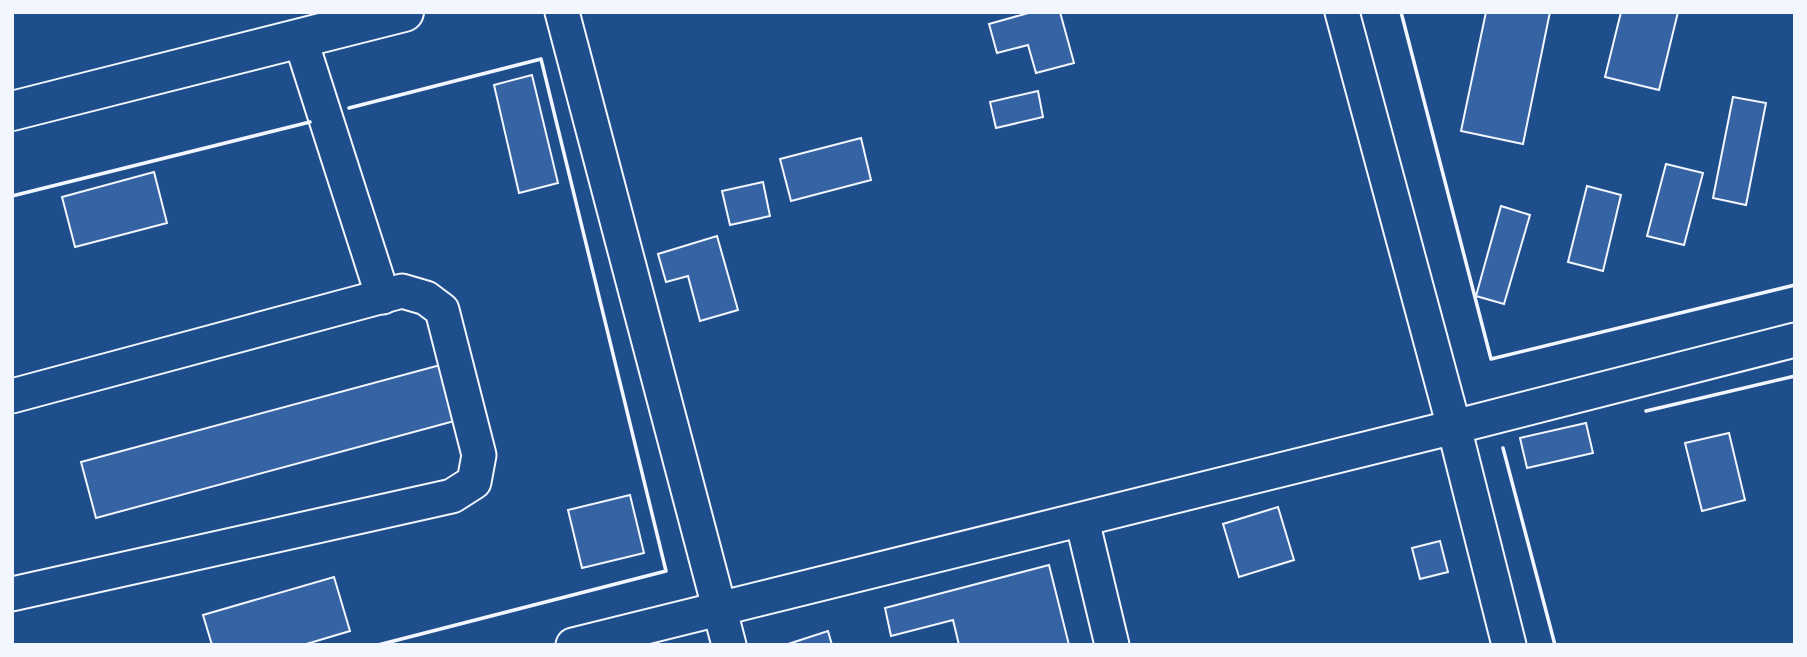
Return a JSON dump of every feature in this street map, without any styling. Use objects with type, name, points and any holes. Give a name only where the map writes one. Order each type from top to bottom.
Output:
[{"type":"highway","points":[[12,111],[404,12]]},
{"type":"street","points":[[562,12],[729,645]]},
{"type":"street","points":[[1342,12],[1454,427],[1509,645]]},
{"type":"street","points":[[300,38],[383,297]]},
{"type":"street","points":[[12,396],[402,291],[426,298],[442,310],[479,455],[474,482],[453,496],[12,594]]},
{"type":"street","points":[[573,645],[1795,340]]},
{"type":"street","points":[[1082,520],[1112,645]]},
{"type":"building","points":[[1032,12],[1060,12],[1074,63],[1036,73],[1028,45],[997,53],[989,24]]},
{"type":"building","points":[[1486,12],[1550,12],[1523,144],[1461,131]]},
{"type":"building","points":[[1621,12],[1678,12],[1659,90],[1605,77]]},
{"type":"building","points":[[532,75],[558,183],[519,193],[494,85]]},
{"type":"building","points":[[1038,91],[1043,117],[996,128],[990,102]]},
{"type":"building","points":[[1733,97],[1766,103],[1746,205],[1713,198]]},
{"type":"building","points":[[861,138],[871,180],[791,201],[780,159]]},
{"type":"building","points":[[1666,164],[1703,173],[1684,245],[1647,236]]},
{"type":"building","points":[[154,172],[167,223],[75,247],[62,197]]},
{"type":"building","points":[[763,182],[770,216],[730,225],[722,191]]},
{"type":"building","points":[[1587,186],[1621,195],[1603,271],[1568,262]]},
{"type":"building","points":[[1501,206],[1530,215],[1504,304],[1476,296]]},
{"type":"building","points":[[717,236],[738,310],[700,321],[688,276],[666,282],[658,254]]},
{"type":"building","points":[[444,364],[458,420],[96,518],[81,462]]},
{"type":"building","points":[[1586,423],[1593,453],[1527,468],[1520,438]]},
{"type":"building","points":[[1729,433],[1745,500],[1702,511],[1685,443]]},
{"type":"building","points":[[630,495],[644,553],[582,568],[568,510]]},
{"type":"building","points":[[1278,507],[1294,560],[1239,577],[1223,524]]},
{"type":"building","points":[[1440,541],[1448,572],[1420,579],[1412,548]]},
{"type":"building","points":[[1049,565],[1069,645],[959,645],[953,620],[891,636],[885,608]]},
{"type":"building","points":[[334,577],[350,631],[303,645],[212,645],[203,615]]},
{"type":"building","points":[[828,631],[832,645],[785,645]]},
{"type":"wall","points":[[1401,12],[1491,359],[1795,285]]},
{"type":"wall","points":[[349,108],[541,59],[666,571],[378,645]]},
{"type":"wall","points":[[12,196],[310,122]]},
{"type":"wall","points":[[1646,411],[1795,376]]},
{"type":"wall","points":[[1503,448],[1555,645]]}]
